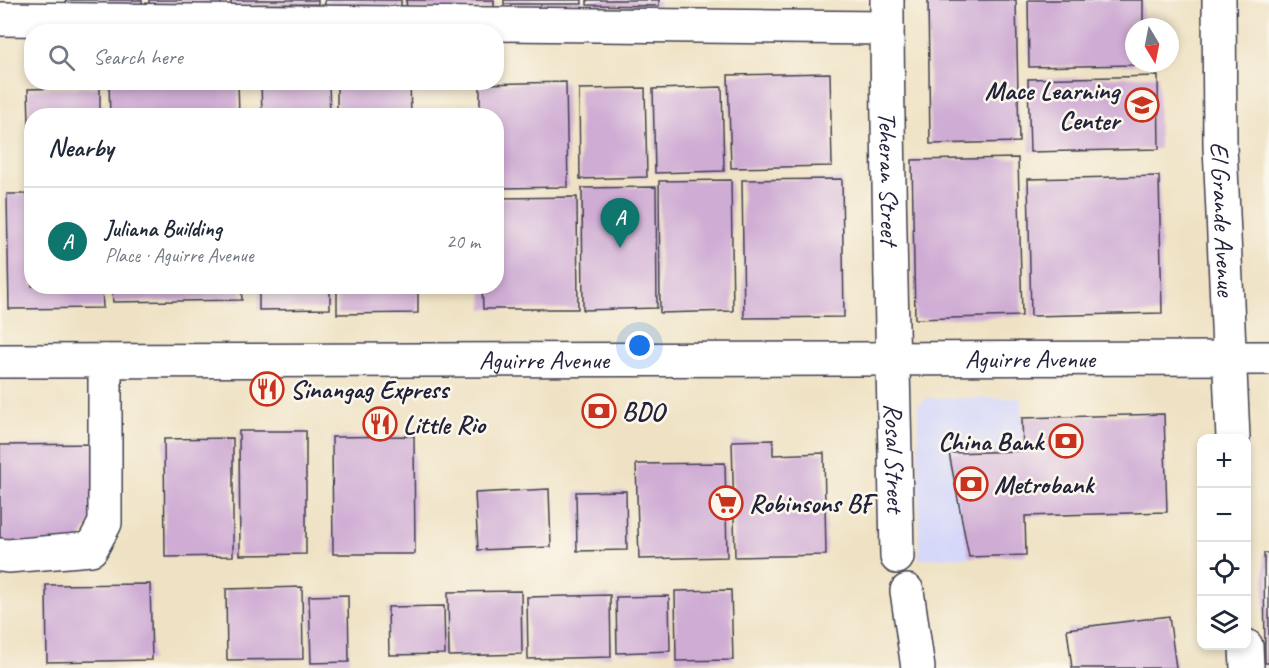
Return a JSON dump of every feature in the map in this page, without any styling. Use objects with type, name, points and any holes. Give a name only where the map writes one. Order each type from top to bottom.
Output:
[{"type":"street","name":"El Grande Avenue","points":[[1219,0],[1220,146],[1233,434]]},
{"type":"street","points":[[0,19],[887,14]]},
{"type":"street","name":"Teheran Street","points":[[887,14],[890,296],[893,358]]},
{"type":"street","name":"Rosal Street","points":[[893,358],[897,557]]},
{"type":"street","name":"Aguirre Avenue","points":[[0,362],[1269,358]]},
{"type":"street","points":[[0,555],[91,549],[105,523],[105,361]]},
{"type":"street","points":[[907,591],[918,668]]},
{"type":"street","points":[[1246,650],[1247,668]]},
{"type":"shaded area","name":"Metrobank","points":[[927,398],[1021,398],[1026,555],[919,559],[918,405]]},
{"type":"building","points":[[66,0],[142,0],[142,5],[66,5]]},
{"type":"building","points":[[149,0],[221,0],[221,5],[149,5]]},
{"type":"building","points":[[231,0],[318,0],[318,4],[231,5]]},
{"type":"building","points":[[325,0],[401,0],[401,7],[325,7]]},
{"type":"building","points":[[406,0],[494,0],[494,8],[407,8]]},
{"type":"building","points":[[504,0],[582,0],[582,4],[504,4]]},
{"type":"building","points":[[587,0],[659,0],[659,6],[587,5]]},
{"type":"building","points":[[928,0],[1016,0],[1019,142],[930,144]]},
{"type":"building","points":[[1028,0],[1143,0],[1143,18],[1125,18],[1125,65],[1029,67]]},
{"type":"building","points":[[830,73],[832,166],[731,168],[728,75]]},
{"type":"building","points":[[1158,76],[1159,149],[1030,152],[1028,79]]},
{"type":"building","points":[[566,82],[568,187],[504,188],[504,108],[480,108],[480,90],[504,90],[504,83]]},
{"type":"building","points":[[722,87],[724,171],[655,173],[653,89]]},
{"type":"building","points":[[645,88],[647,177],[580,179],[579,89]]},
{"type":"building","points":[[28,90],[100,90],[100,108],[29,108]]},
{"type":"building","points":[[109,90],[238,90],[239,108],[110,108]]},
{"type":"building","points":[[261,90],[329,90],[330,108],[262,108]]},
{"type":"building","points":[[337,90],[410,90],[411,108],[337,108]]},
{"type":"building","points":[[1018,158],[1022,316],[915,319],[912,160]]},
{"type":"building","points":[[1159,176],[1162,313],[1031,316],[1028,179]]},
{"type":"building","points":[[842,179],[844,317],[744,318],[742,180]]},
{"type":"building","points":[[731,180],[733,311],[660,313],[659,181]]},
{"type":"building","points":[[656,187],[657,308],[583,310],[582,188]]},
{"type":"building","points":[[7,194],[24,194],[24,294],[102,294],[103,308],[9,309]]},
{"type":"building","points":[[577,197],[578,309],[483,309],[482,294],[504,294],[504,198]]},
{"type":"building","points":[[112,294],[242,294],[242,300],[113,302]]},
{"type":"building","points":[[259,294],[330,294],[330,309],[259,310]]},
{"type":"building","points":[[337,294],[418,294],[418,313],[337,314]]},
{"type":"building","points":[[1164,414],[1167,512],[1025,516],[1026,555],[969,557],[949,453],[1023,451],[1022,418]]},
{"type":"building","points":[[239,431],[306,431],[306,554],[240,555]]},
{"type":"building","points":[[414,436],[415,554],[333,554],[332,437]]},
{"type":"building","points":[[233,438],[233,556],[165,557],[164,439]]},
{"type":"building","points":[[773,440],[773,455],[824,453],[826,555],[735,557],[732,441]]},
{"type":"building","points":[[101,444],[100,507],[77,544],[0,543],[0,445]]},
{"type":"building","points":[[725,463],[727,557],[639,559],[636,464]]},
{"type":"building","points":[[549,489],[551,547],[478,550],[475,493]]},
{"type":"building","points":[[626,491],[627,550],[577,551],[576,492]]},
{"type":"building","points":[[1264,553],[1269,553],[1269,663],[1265,663]]},
{"type":"building","points":[[150,584],[152,660],[47,662],[46,585]]},
{"type":"building","points":[[302,587],[303,659],[227,660],[226,589]]},
{"type":"building","points":[[731,590],[733,660],[676,661],[675,591]]},
{"type":"building","points":[[521,591],[522,654],[449,656],[448,592]]},
{"type":"building","points":[[348,595],[349,662],[311,663],[309,596]]},
{"type":"building","points":[[610,595],[611,657],[528,659],[527,597]]},
{"type":"building","points":[[669,596],[670,651],[617,653],[616,597]]},
{"type":"building","points":[[444,606],[445,654],[389,655],[388,607]]},
{"type":"building","points":[[1169,616],[1176,668],[1072,668],[1067,629]]},
{"type":"place","name":"Mace Learning Center","points":[[1142,105]]},
{"type":"place","name":"Juliana Building","points":[[620,248]]},
{"type":"place","name":"Sinangag Express","points":[[267,389]]},
{"type":"place","name":"BDO","points":[[599,411]]},
{"type":"place","name":"Little Rio","points":[[380,424]]},
{"type":"place","name":"China Bank","points":[[1066,441]]},
{"type":"place","name":"Metrobank","points":[[971,484]]},
{"type":"place","name":"Robinsons BF","points":[[726,503]]}]
